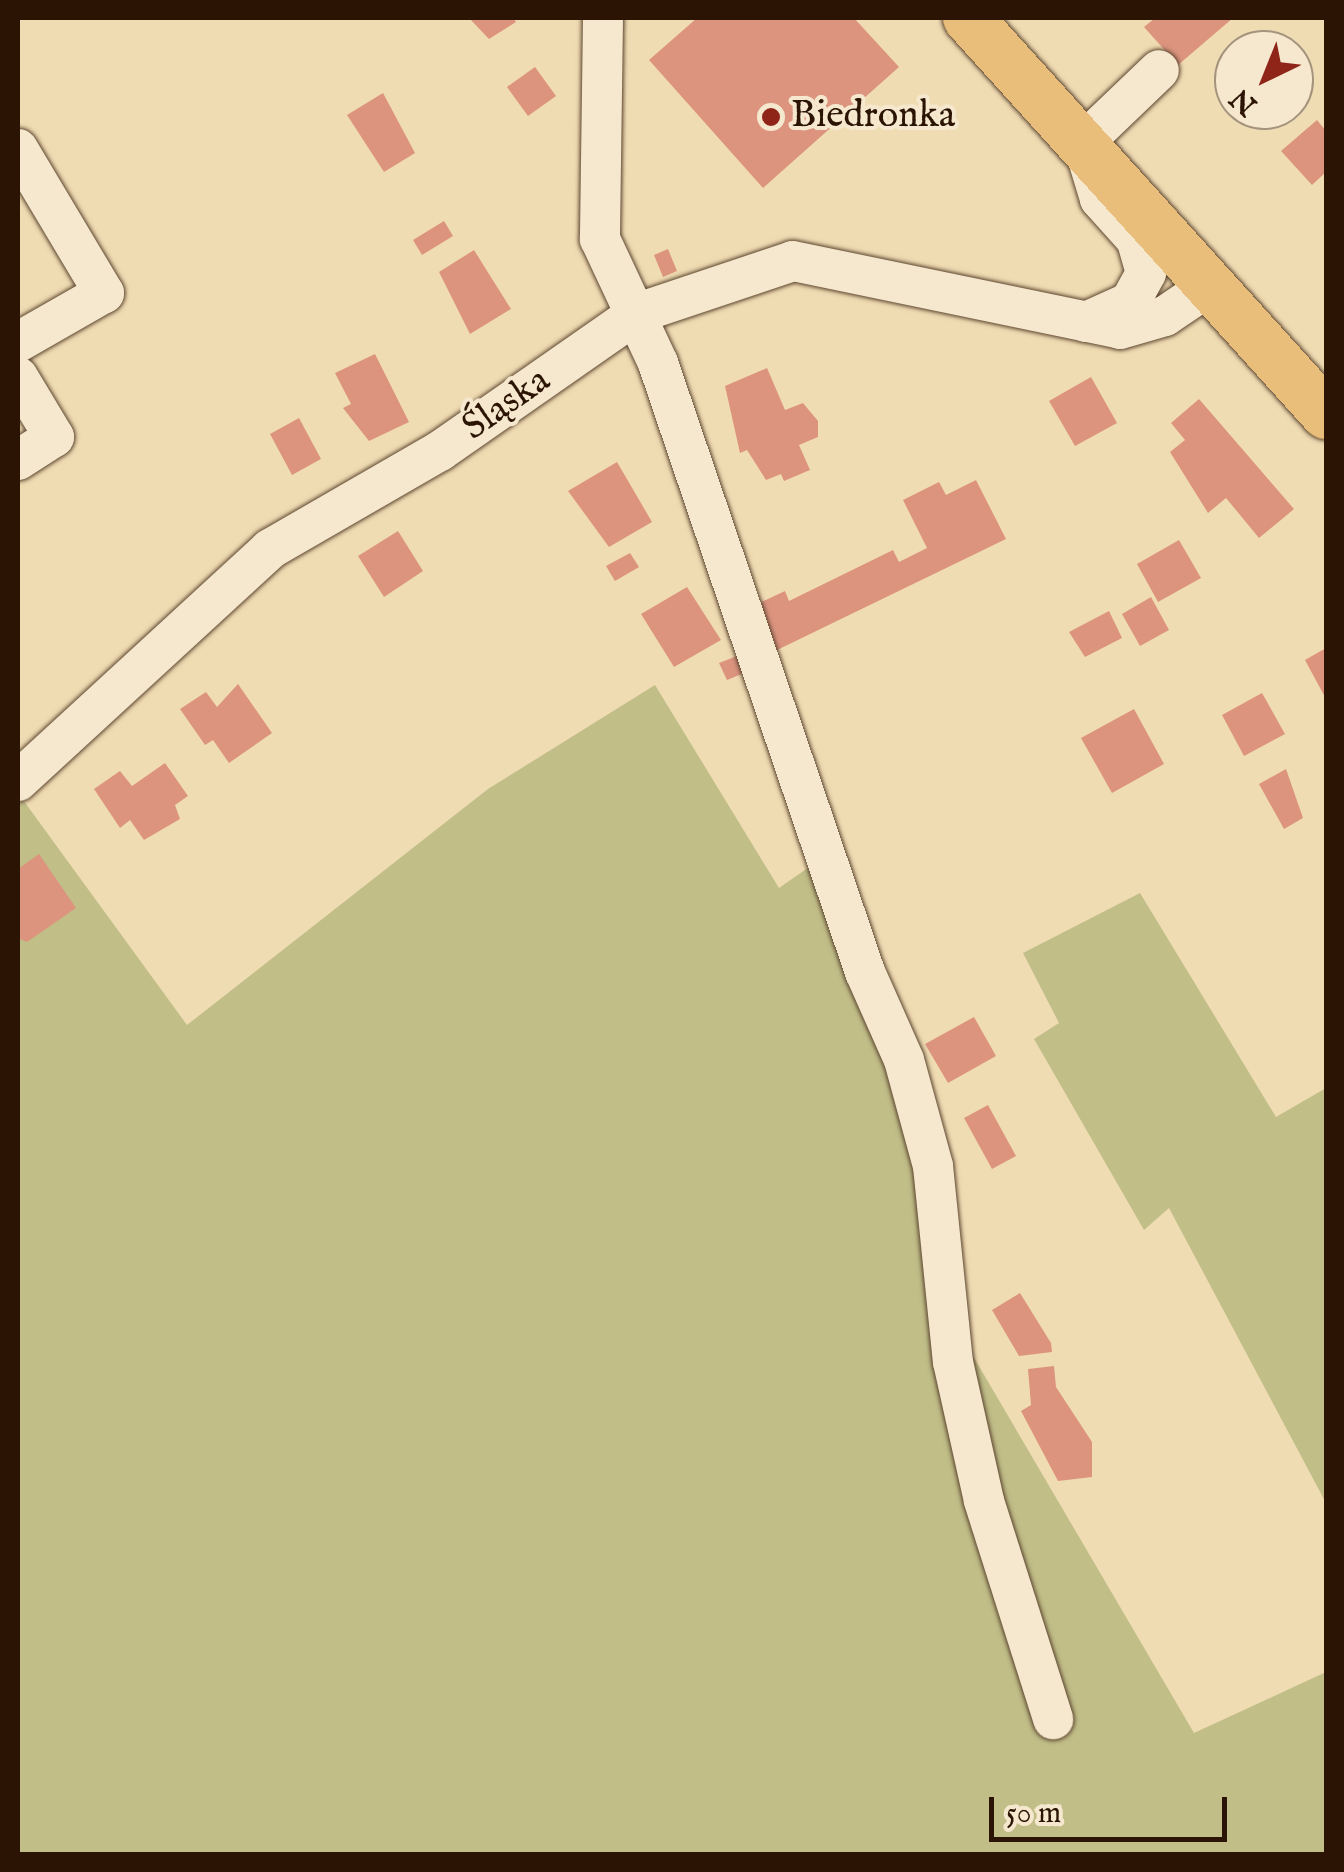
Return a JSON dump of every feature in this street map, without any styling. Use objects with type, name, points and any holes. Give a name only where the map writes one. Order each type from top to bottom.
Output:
[{"type":"main road","points":[[968,18],[1326,414]]},
{"type":"street","points":[[603,18],[600,239],[649,311],[865,972],[904,1060],[933,1166],[954,1362],[984,1501],[1053,1720]]},
{"type":"street","points":[[1082,323],[1130,302],[1146,272],[1136,239],[1100,199],[1082,142],[1159,70]]},
{"type":"street","points":[[18,148],[104,293],[18,342]]},
{"type":"street","name":"Śląska","points":[[18,781],[270,550],[470,432],[649,311],[793,262],[948,288],[1082,323],[1140,327],[1208,287]]},
{"type":"street","points":[[18,378],[54,437],[18,460]]},
{"type":"shaded area","points":[[655,685],[779,888],[812,865],[901,1083],[963,1339],[1194,1733],[1326,1672],[1326,1854],[18,1854],[18,793],[187,1025],[488,789]]},
{"type":"shaded area","points":[[1140,893],[1276,1117],[1326,1088],[1326,1503],[1169,1208],[1144,1230],[1034,1039],[1059,1023],[1023,953]]},
{"type":"building","points":[[469,18],[513,18],[516,22],[489,39]]},
{"type":"building","name":"Biedronka","points":[[697,18],[854,18],[899,67],[763,188],[649,60]]},
{"type":"building","points":[[1155,18],[1233,18],[1214,30],[1214,34],[1178,65],[1144,27]]},
{"type":"building","points":[[535,67],[556,96],[528,116],[507,87]]},
{"type":"building","points":[[383,93],[415,153],[384,172],[347,115]]},
{"type":"building","points":[[1317,120],[1326,131],[1326,172],[1312,185],[1281,151],[1305,130],[1314,130]]},
{"type":"building","points":[[444,221],[453,236],[422,255],[413,240]]},
{"type":"building","points":[[668,249],[677,271],[663,277],[654,255]]},
{"type":"building","points":[[474,250],[511,309],[470,334],[439,272]]},
{"type":"building","points":[[375,354],[409,422],[369,441],[343,408],[351,404],[335,373]]},
{"type":"building","points":[[767,368],[785,410],[803,403],[818,421],[818,437],[799,445],[810,470],[784,481],[781,474],[766,480],[747,450],[740,453],[725,386]]},
{"type":"building","points":[[1091,377],[1117,423],[1075,446],[1049,401]]},
{"type":"building","points":[[1199,399],[1294,509],[1259,538],[1226,498],[1208,513],[1170,452],[1185,440],[1171,423]]},
{"type":"building","points":[[299,418],[321,459],[292,475],[270,434]]},
{"type":"building","points":[[617,462],[652,522],[609,547],[568,491]]},
{"type":"building","points":[[976,480],[1006,539],[775,651],[753,606],[785,591],[789,601],[893,550],[899,562],[927,548],[903,500],[939,482],[946,495]]},
{"type":"building","points":[[398,531],[423,571],[384,597],[358,556]]},
{"type":"building","points":[[1179,540],[1201,578],[1158,602],[1137,564]]},
{"type":"building","points":[[630,553],[639,567],[615,581],[606,566]]},
{"type":"building","points":[[687,587],[721,640],[674,667],[641,614]]},
{"type":"building","points":[[1151,597],[1169,630],[1140,646],[1122,614]]},
{"type":"building","points":[[1109,611],[1122,638],[1085,657],[1069,632]]},
{"type":"building","points":[[1326,648],[1326,699],[1305,660]]},
{"type":"building","points":[[742,654],[749,671],[727,680],[719,663]]},
{"type":"building","points":[[238,684],[272,733],[229,763],[213,740],[205,745],[180,709],[206,692],[217,707]]},
{"type":"building","points":[[1262,693],[1285,734],[1244,756],[1222,715]]},
{"type":"building","points":[[1134,709],[1164,764],[1112,793],[1081,738]]},
{"type":"building","points":[[165,763],[188,796],[175,805],[180,819],[144,840],[130,820],[120,828],[94,789],[120,771],[132,786]]},
{"type":"building","points":[[1286,769],[1303,818],[1284,829],[1259,784]]},
{"type":"building","points":[[39,854],[76,908],[27,942],[18,938],[18,869]]},
{"type":"building","points":[[974,1017],[996,1056],[948,1083],[925,1044]]},
{"type":"building","points":[[988,1105],[1016,1156],[992,1169],[964,1118]]},
{"type":"building","points":[[1020,1293],[1051,1343],[1052,1352],[1019,1356],[992,1310]]},
{"type":"building","points":[[1054,1366],[1056,1387],[1092,1442],[1092,1477],[1058,1481],[1021,1411],[1031,1405],[1028,1369]]},
{"type":"place","name":"Biedronka","points":[[771,117]]}]
